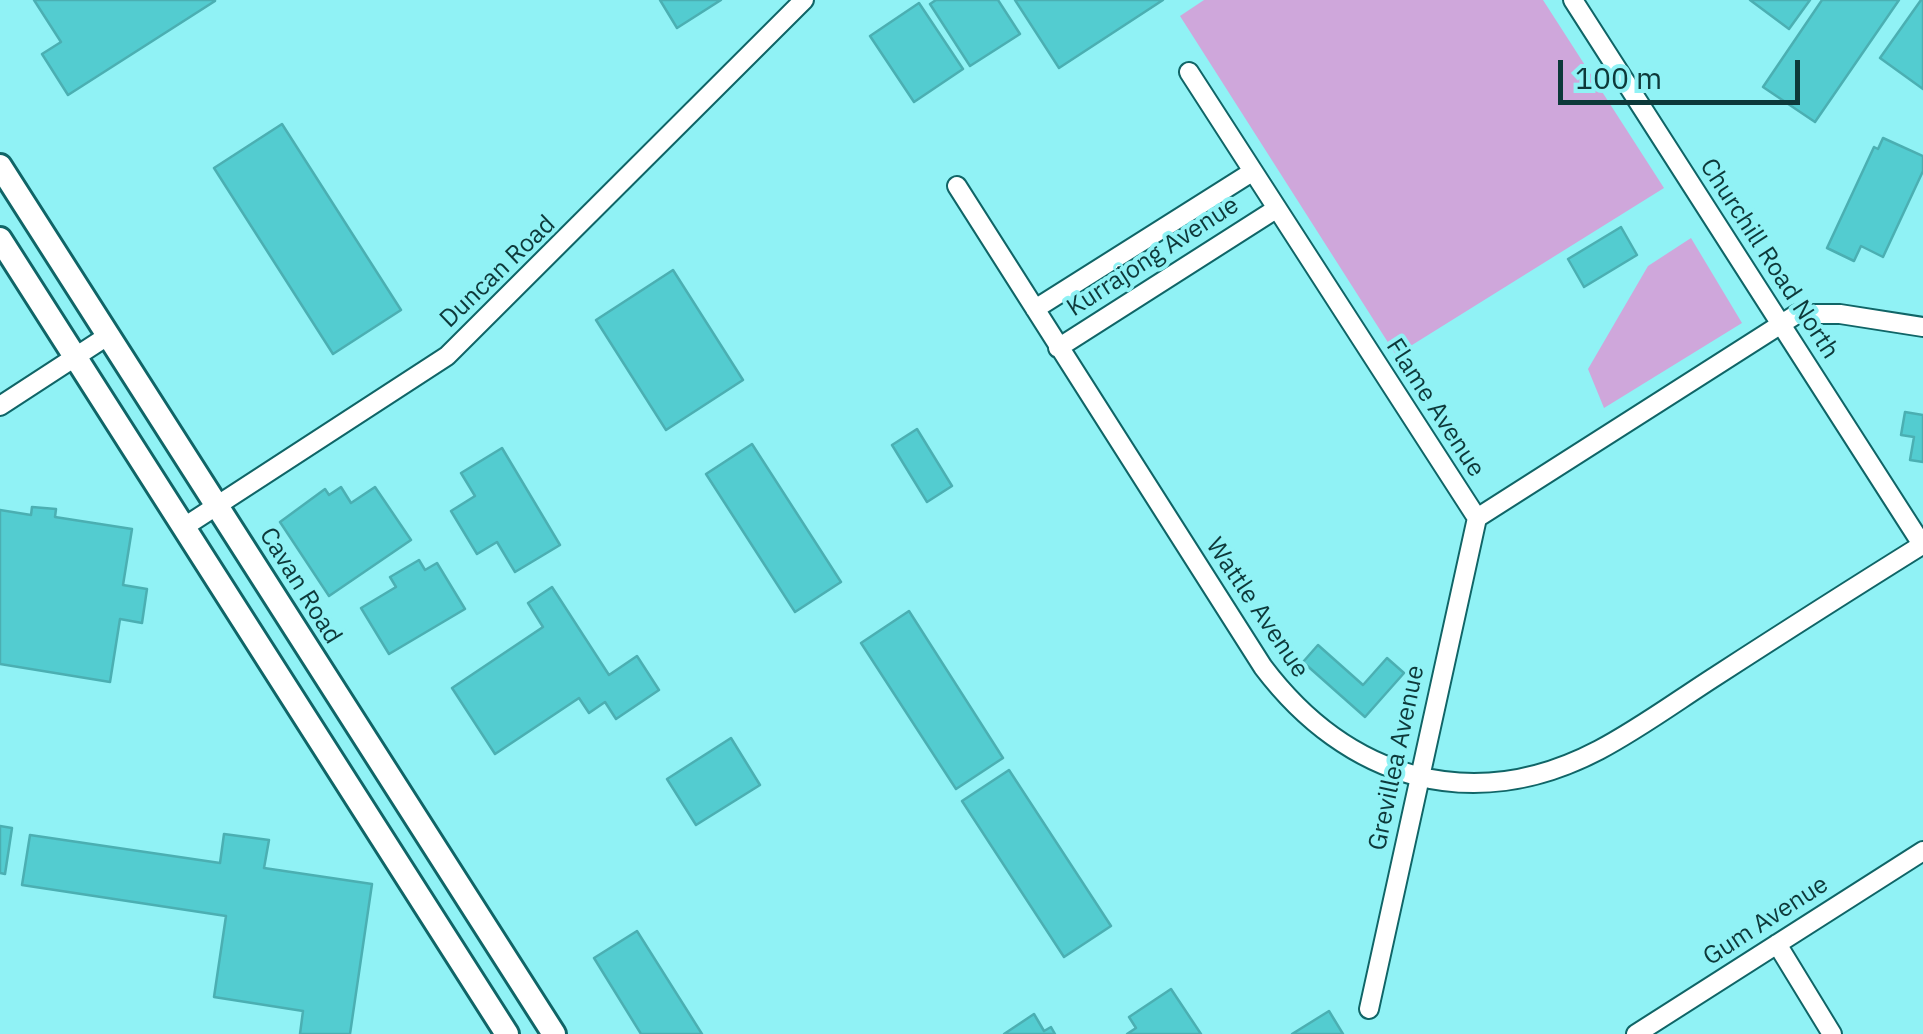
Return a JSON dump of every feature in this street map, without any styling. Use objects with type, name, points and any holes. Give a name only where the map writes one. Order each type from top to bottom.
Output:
[{"type":"main road","name":"Cavan Road","points":[[0,166],[554,1034]]},
{"type":"main road","points":[[0,240],[508,1034]]},
{"type":"street","name":"Duncan Road","points":[[184,527],[446,356],[804,0]]},
{"type":"street","name":"Churchill Road North","points":[[1573,0],[1922,546]]},
{"type":"street","name":"Flame Avenue","points":[[1189,72],[1477,518],[1782,324]]},
{"type":"street","name":"Kurrajong Avenue","points":[[1035,309],[1252,172]]},
{"type":"street","name":"Wattle Avenue","points":[[957,186],[1291,704],[1338,740],[1382,766],[1418,778],[1458,783],[1518,779],[1598,750],[1922,546]]},
{"type":"street","name":"Kurrajong Avenue","points":[[1058,348],[1276,209]]},
{"type":"street","points":[[1782,324],[1815,312],[1923,327]]},
{"type":"street","points":[[0,406],[109,335]]},
{"type":"street","name":"Grevillea Avenue","points":[[1368,1009],[1477,518]]},
{"type":"street","name":"Gum Avenue","points":[[1636,1034],[1923,851]]},
{"type":"street","points":[[1777,944],[1832,1034]]},
{"type":"shaded area","points":[[1204,0],[1543,0],[1664,188],[1396,355],[1180,16]]},
{"type":"shaded area","points":[[1691,238],[1742,323],[1604,408],[1588,369],[1648,266]]},
{"type":"building","points":[[34,0],[215,1],[68,95],[42,54],[61,42]]},
{"type":"building","points":[[660,0],[721,0],[677,28]]},
{"type":"building","points":[[936,0],[998,0],[1020,34],[970,66],[930,4]]},
{"type":"building","points":[[1015,0],[1163,0],[1059,68]]},
{"type":"building","points":[[1750,0],[1810,0],[1789,29]]},
{"type":"building","points":[[1822,0],[1899,0],[1815,122],[1763,87]]},
{"type":"building","points":[[1923,0],[1923,89],[1880,58]]},
{"type":"building","points":[[919,3],[963,69],[914,102],[870,36]]},
{"type":"building","points":[[282,124],[401,310],[333,354],[214,168]]},
{"type":"building","points":[[1883,138],[1923,156],[1923,171],[1883,257],[1861,246],[1854,261],[1827,248],[1874,147],[1878,149]]},
{"type":"building","points":[[1621,227],[1637,255],[1584,287],[1568,259]]},
{"type":"building","points":[[673,270],[743,380],[666,430],[596,320]]},
{"type":"building","points":[[1905,412],[1923,415],[1923,462],[1910,460],[1914,437],[1901,435]]},
{"type":"building","points":[[917,429],[952,486],[927,502],[892,445]]},
{"type":"building","points":[[752,444],[841,582],[795,612],[706,474]]},
{"type":"building","points":[[502,448],[560,545],[515,572],[497,542],[477,554],[451,511],[475,496],[461,473]]},
{"type":"building","points":[[341,487],[351,503],[375,487],[411,540],[329,596],[280,522],[325,489],[329,495]]},
{"type":"building","points":[[32,507],[56,509],[55,517],[132,529],[123,585],[147,589],[142,623],[120,619],[110,682],[0,664],[0,510],[31,515]]},
{"type":"building","points":[[419,560],[425,570],[437,563],[465,609],[389,654],[361,608],[396,587],[390,577]]},
{"type":"building","points":[[552,587],[609,675],[637,656],[659,690],[616,719],[605,702],[589,713],[579,698],[495,754],[452,688],[543,627],[528,603]]},
{"type":"building","points":[[909,611],[1003,758],[956,789],[861,643]]},
{"type":"building","points":[[1318,645],[1363,685],[1387,658],[1404,673],[1365,717],[1303,662]]},
{"type":"building","points":[[731,738],[760,785],[696,825],[667,779]]},
{"type":"building","points":[[1009,770],[1111,926],[1064,957],[962,801]]},
{"type":"building","points":[[0,826],[12,828],[5,874],[0,873]]},
{"type":"building","points":[[224,834],[269,840],[264,868],[372,884],[350,1034],[300,1034],[303,1011],[214,997],[226,916],[22,885],[30,835],[220,863]]},
{"type":"building","points":[[637,931],[702,1034],[641,1034],[594,958]]},
{"type":"building","points":[[1171,989],[1201,1034],[1127,1034],[1136,1028],[1129,1017]]},
{"type":"building","points":[[1329,1011],[1343,1034],[1292,1034]]},
{"type":"building","points":[[1034,1014],[1044,1031],[1051,1027],[1055,1034],[1004,1034]]}]
